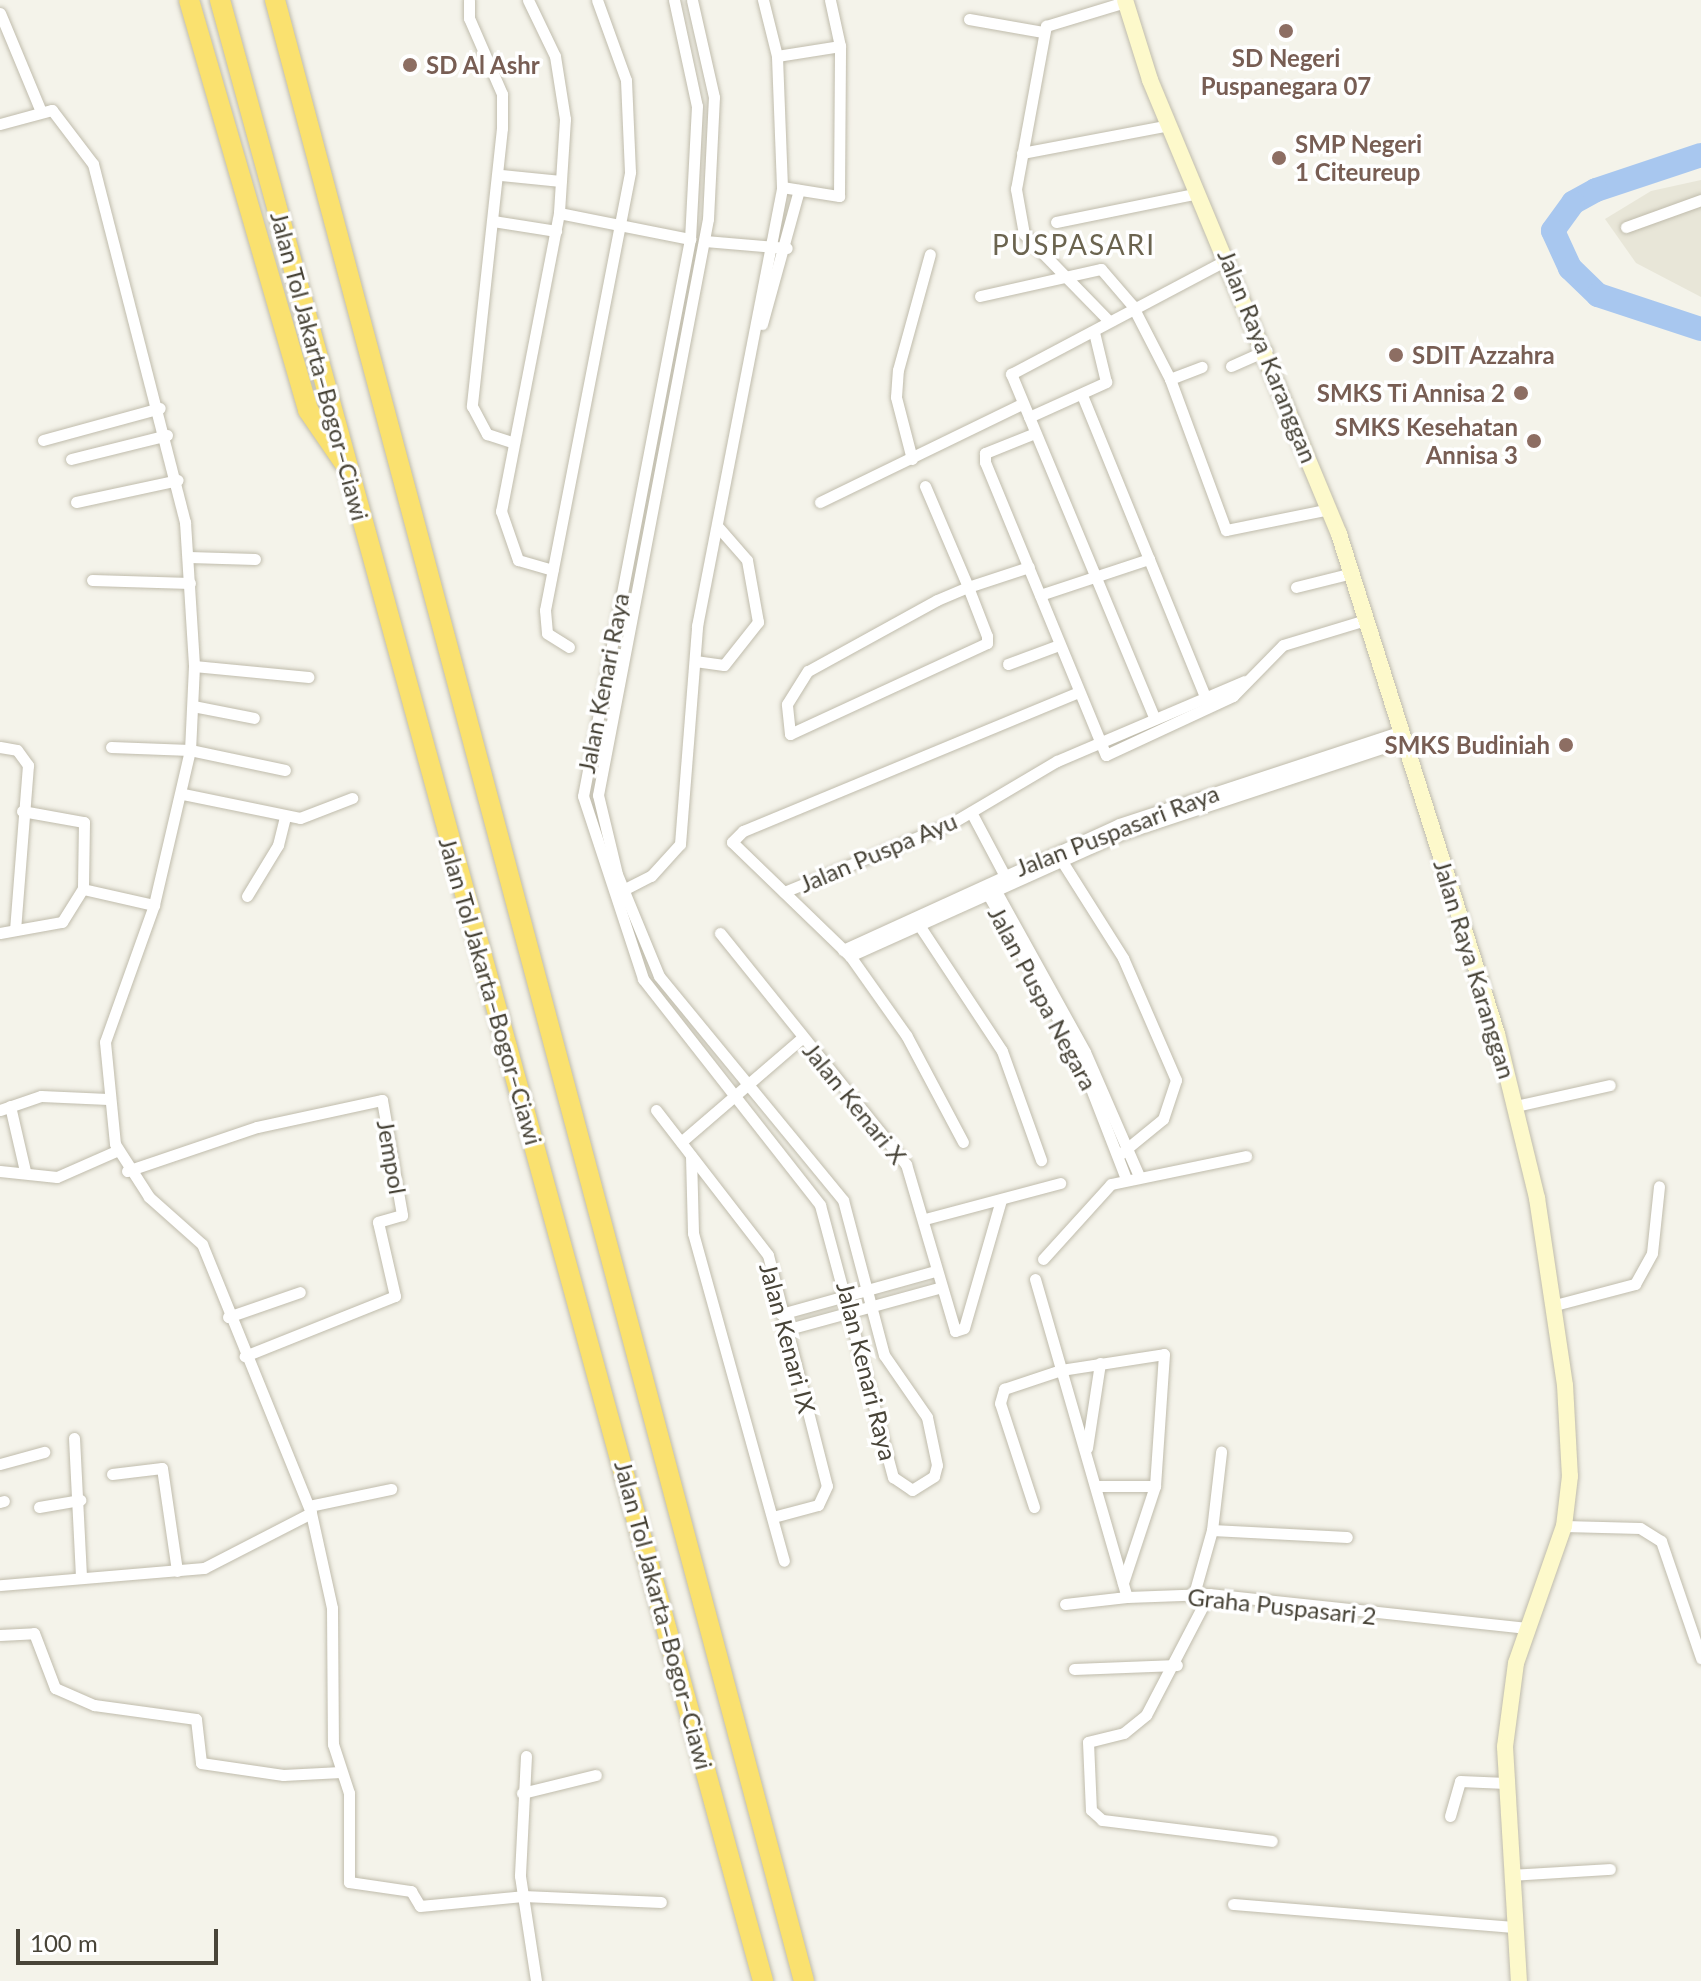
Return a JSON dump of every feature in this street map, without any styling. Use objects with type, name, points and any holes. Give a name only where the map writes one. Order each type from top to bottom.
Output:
[{"type":"highway","points":[[189,0],[308,410],[348,467]]},
{"type":"highway","name":"Jalan Tol Jakarta–Bogor–Ciawi","points":[[220,0],[763,1981]]},
{"type":"highway","name":"Jalan Tol Jakarta–Bogor–Ciawi","points":[[275,0],[804,1981]]},
{"type":"street","points":[[469,0],[469,18],[502,94],[501,175],[472,406],[487,434],[511,442]]},
{"type":"street","points":[[528,0],[563,88],[561,181],[556,231],[511,442],[504,528],[521,564],[553,570]]},
{"type":"street","points":[[569,647],[552,640],[545,625],[630,172],[626,80],[597,0]]},
{"type":"street","name":"Jalan Kenari Raya","points":[[674,0],[697,106],[690,239],[653,418],[583,796],[604,876],[643,979],[820,1205],[850,1295],[893,1477],[904,1490],[923,1487],[937,1465],[927,1417],[884,1355],[834,1184],[659,976],[617,874],[598,795],[705,241],[714,97],[692,0]]},
{"type":"street","points":[[623,890],[651,876],[680,844],[695,661],[782,187],[777,56],[763,0]]},
{"type":"street","points":[[782,187],[839,196],[840,46],[830,0]]},
{"type":"street","points":[[1108,320],[1064,278],[1018,225],[1022,153],[1043,32],[1058,18],[1125,1]]},
{"type":"street","name":"Jalan Raya Karanggan","points":[[1125,1],[1170,125],[1267,350],[1330,509],[1516,1106],[1555,1305],[1569,1438],[1564,1526],[1527,1628],[1510,1700],[1506,1783],[1519,1981]]},
{"type":"street","points":[[0,13],[40,109]]},
{"type":"street","points":[[969,19],[1043,32]]},
{"type":"street","points":[[777,56],[840,46]]},
{"type":"street","points":[[0,124],[40,109],[57,113],[93,164],[178,480],[189,557],[194,666],[190,750],[183,794],[154,905],[110,1020],[108,1099],[116,1151],[127,1171],[198,1238],[310,1510],[332,1608],[333,1744],[349,1793],[351,1884],[411,1891],[420,1906],[523,1896],[661,1902]]},
{"type":"street","points":[[1022,153],[1170,125]]},
{"type":"street","points":[[501,175],[561,181]]},
{"type":"street","points":[[757,334],[787,248],[799,190]]},
{"type":"street","points":[[1056,222],[1198,193]]},
{"type":"street","points":[[1626,227],[1701,200]]},
{"type":"street","points":[[559,213],[690,239]]},
{"type":"street","points":[[493,221],[556,231]]},
{"type":"street","points":[[705,241],[787,248]]},
{"type":"street","points":[[912,459],[896,397],[898,370],[930,254]]},
{"type":"street","points":[[1154,717],[1022,404],[1014,369],[1094,332],[1132,305],[1228,259]]},
{"type":"street","points":[[980,296],[1064,278],[1097,267],[1132,305],[1170,379],[1226,530],[1330,509]]},
{"type":"street","points":[[1029,417],[1082,395],[1108,379],[1094,332]]},
{"type":"street","points":[[1231,366],[1267,350]]},
{"type":"street","points":[[1170,379],[1202,367]]},
{"type":"street","points":[[1082,395],[1204,694]]},
{"type":"street","points":[[820,502],[912,459],[959,428],[1022,404]]},
{"type":"street","points":[[43,440],[160,408]]},
{"type":"street","points":[[653,418],[668,421]]},
{"type":"street","points":[[1035,433],[984,457],[1097,743],[1106,755],[1118,753],[1226,701],[1283,645],[1366,620]]},
{"type":"street","points":[[71,459],[167,435]]},
{"type":"street","points":[[76,502],[178,480]]},
{"type":"street","points":[[925,486],[968,587],[985,645],[799,734],[786,730],[791,690],[808,671],[968,587],[1029,567]]},
{"type":"street","points":[[695,661],[724,665],[758,622],[747,560],[719,528]]},
{"type":"street","points":[[189,557],[255,559]]},
{"type":"street","points":[[1040,595],[1149,559]]},
{"type":"street","points":[[1296,587],[1352,573]]},
{"type":"street","points":[[92,580],[190,583]]},
{"type":"street","points":[[1008,664],[1059,645]]},
{"type":"street","points":[[194,666],[308,677]]},
{"type":"street","name":"Jalan Puspa Ayu","points":[[784,892],[971,812],[1097,743],[1204,694],[1245,681]]},
{"type":"street","points":[[963,1142],[906,1035],[847,953],[734,847],[734,838],[1078,692]]},
{"type":"street","points":[[193,706],[254,718]]},
{"type":"street","name":"Jalan Puspasari Raya","points":[[847,953],[1058,855],[1400,737]]},
{"type":"street","points":[[0,747],[17,750],[28,765],[15,929]]},
{"type":"street","points":[[111,747],[190,750],[285,770]]},
{"type":"street","points":[[590,747],[605,748]]},
{"type":"street","points":[[183,794],[285,816],[325,813],[352,798]]},
{"type":"street","points":[[0,933],[62,922],[83,889],[84,822],[22,811]]},
{"type":"street","name":"Jalan Puspa Ayu","points":[[971,812],[1006,878]]},
{"type":"street","points":[[247,896],[278,845],[285,816]]},
{"type":"street","points":[[1058,855],[1123,958],[1176,1080],[1163,1119],[1125,1152],[1133,1178]]},
{"type":"street","points":[[604,876],[617,874]]},
{"type":"street","name":"Jalan Puspa Negara","points":[[989,887],[1072,1035],[1125,1152]]},
{"type":"street","points":[[83,889],[154,905]]},
{"type":"street","points":[[917,921],[1002,1051],[1041,1160]]},
{"type":"street","name":"Jalan Kenari X","points":[[720,933],[906,1164],[925,1219],[939,1288],[952,1328],[964,1328],[1001,1200]]},
{"type":"street","points":[[681,1142],[737,1098],[802,1038]]},
{"type":"street","points":[[1516,1106],[1610,1085]]},
{"type":"street","points":[[25,1171],[5,1108],[41,1096],[108,1099]]},
{"type":"street","name":"Jempol","points":[[127,1171],[257,1127],[382,1100],[402,1215],[378,1222],[395,1296],[245,1356]]},
{"type":"street","name":"Jalan Kenari IX","points":[[656,1110],[762,1243],[827,1486],[818,1505],[773,1517]]},
{"type":"street","points":[[0,1171],[25,1171],[57,1177],[116,1151]]},
{"type":"street","points":[[691,1156],[693,1233],[784,1561]]},
{"type":"street","points":[[1043,1259],[1106,1189],[1133,1178],[1246,1156]]},
{"type":"street","points":[[925,1219],[1060,1183]]},
{"type":"street","points":[[1555,1305],[1635,1284],[1652,1253],[1659,1186]]},
{"type":"street","points":[[781,1314],[935,1271]]},
{"type":"street","points":[[1035,1279],[1099,1486],[1127,1597]]},
{"type":"street","points":[[785,1330],[939,1288]]},
{"type":"street","points":[[228,1317],[300,1292]]},
{"type":"street","points":[[1034,1507],[1001,1396],[1019,1379],[1100,1363],[1165,1357],[1155,1486],[1123,1583]]},
{"type":"street","points":[[1087,1448],[1100,1363]]},
{"type":"street","points":[[74,1438],[80,1500],[81,1575]]},
{"type":"street","points":[[0,1464],[44,1452]]},
{"type":"street","points":[[1194,1594],[1212,1530],[1221,1452]]},
{"type":"street","points":[[112,1474],[162,1468],[177,1571]]},
{"type":"street","points":[[1099,1486],[1155,1486]]},
{"type":"street","points":[[0,1585],[81,1575],[177,1571],[225,1562],[310,1510],[391,1489]]},
{"type":"street","points":[[39,1507],[80,1500]]},
{"type":"street","points":[[1564,1526],[1640,1528],[1661,1541],[1701,1658]]},
{"type":"street","points":[[1212,1530],[1347,1537]]},
{"type":"street","points":[[1209,1594],[1177,1665],[1133,1728],[1088,1742],[1093,1815],[1272,1841]]},
{"type":"street","name":"Graha Puspasari 2","points":[[1065,1604],[1127,1597],[1209,1594],[1527,1628]]},
{"type":"street","points":[[0,1635],[34,1633],[55,1688],[94,1705],[196,1719],[201,1763],[283,1775],[341,1772]]},
{"type":"street","points":[[1074,1669],[1177,1665]]},
{"type":"street","points":[[526,1756],[522,1793],[523,1896],[536,1981]]},
{"type":"street","points":[[522,1793],[596,1775]]},
{"type":"street","points":[[1450,1816],[1460,1781],[1506,1783]]},
{"type":"street","points":[[1511,1875],[1610,1869]]},
{"type":"street","points":[[1233,1904],[1514,1927]]},
{"type":"shaded area","points":[[1701,180],[1701,297],[1636,263],[1605,219],[1651,191]]},
{"type":"waterway","points":[[1701,155],[1596,190],[1573,203],[1553,231],[1570,268],[1598,295],[1701,329]]},
{"type":"place","name":"SD Negeri Puspanegara 07","points":[[1286,31]]},
{"type":"place","name":"SD Al Ashr","points":[[410,65]]},
{"type":"place","name":"SMP Negeri 1 Citeureup","points":[[1279,158]]},
{"type":"place","name":"SDIT Azzahra","points":[[1396,355]]},
{"type":"place","name":"SMKS Ti Annisa 2","points":[[1521,393]]},
{"type":"place","name":"SMKS Kesehatan Annisa 3","points":[[1534,441]]},
{"type":"place","name":"SMKS Budiniah","points":[[1566,745]]},
{"type":"district","name":"PUSPASARI","points":[[1074,244]]}]
